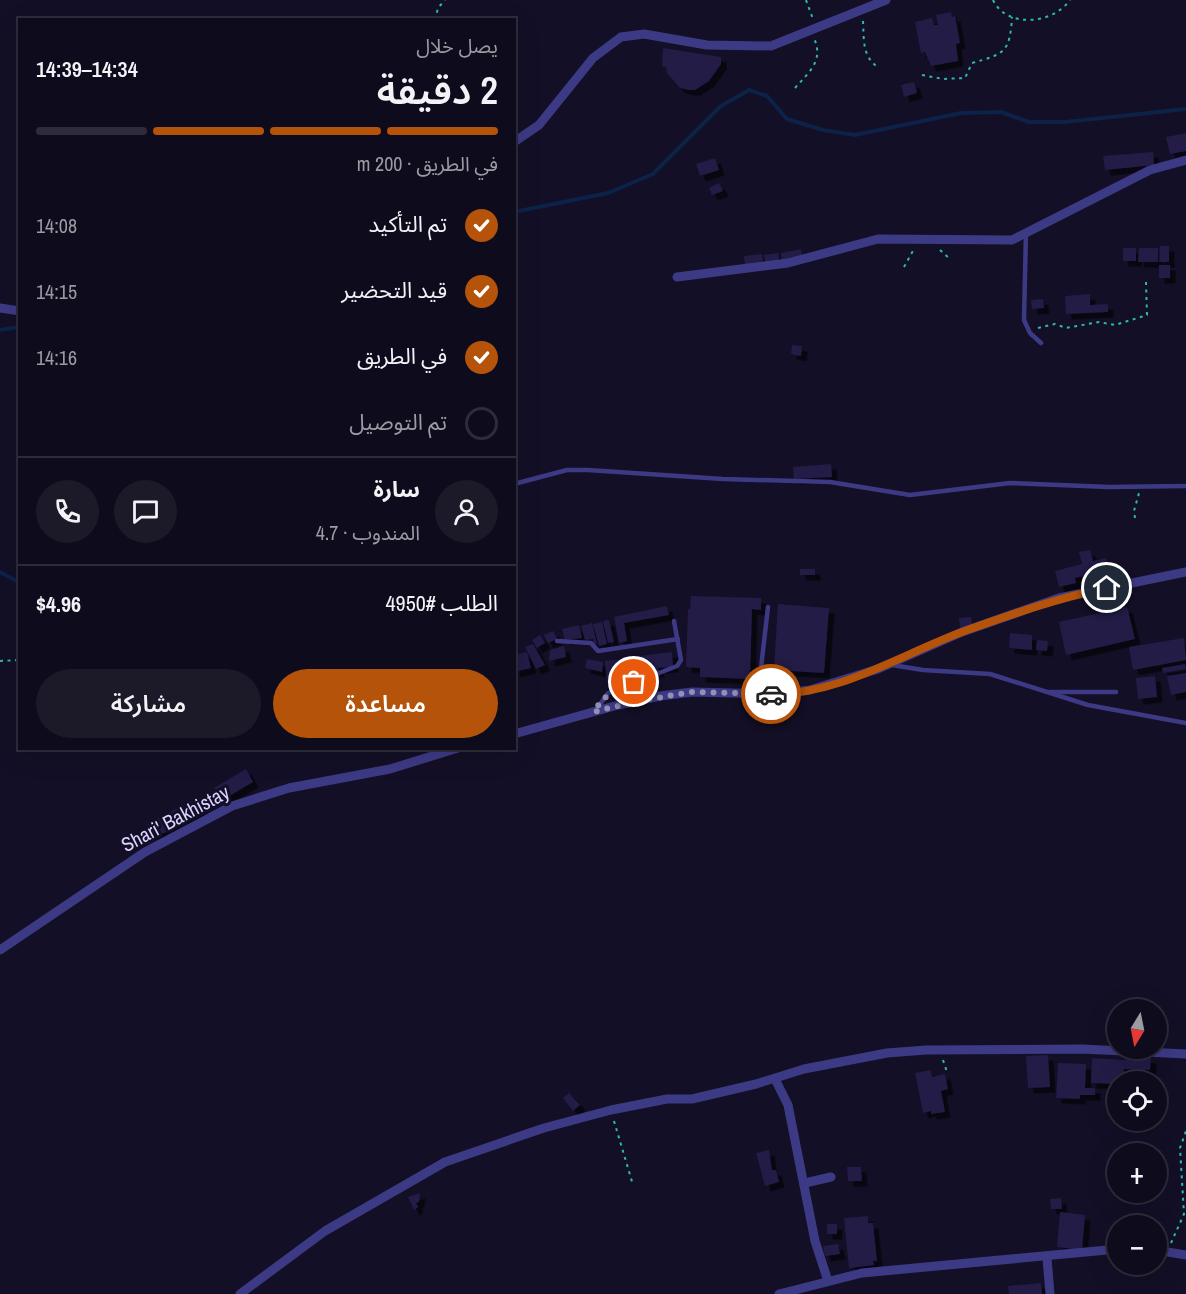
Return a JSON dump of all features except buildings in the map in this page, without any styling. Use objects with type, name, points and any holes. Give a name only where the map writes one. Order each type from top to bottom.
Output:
[{"type":"street","points":[[516,141],[539,125],[593,58],[621,37],[644,34],[707,45],[771,46],[886,0]]},
{"type":"street","points":[[676,277],[788,263],[878,239],[1012,240],[1150,170],[1186,160]]},
{"type":"street","points":[[0,308],[18,311]]},
{"type":"street","points":[[516,733],[633,702],[692,692],[758,694],[810,690],[889,664],[962,632],[1059,598],[1186,572]]},
{"type":"street","name":"Shari' Bakhistay","points":[[0,950],[145,852],[232,806],[289,788],[390,768],[451,750]]},
{"type":"street","points":[[240,1294],[325,1231],[445,1162],[544,1128],[611,1110],[668,1099],[692,1099],[834,1062],[887,1053],[926,1050],[1082,1049],[1186,1054]]},
{"type":"street","points":[[775,1079],[788,1105],[815,1241],[828,1281]]},
{"type":"street","points":[[805,1183],[831,1177]]},
{"type":"street","points":[[779,1294],[862,1273],[1047,1258],[1107,1250]]},
{"type":"street","points":[[1167,1251],[1186,1255]]},
{"type":"street","points":[[1047,1258],[1050,1294]]},
{"type":"street","points":[[813,1285],[818,1294]]},
{"type":"lane","points":[[1026,232],[1024,320],[1030,333],[1041,343]]},
{"type":"lane","points":[[516,483],[567,470],[588,470],[723,479],[830,482],[910,495],[1010,483],[1141,488],[1186,486]]},
{"type":"lane","points":[[758,694],[768,606]]},
{"type":"lane","points":[[594,712],[600,700],[608,693],[677,666],[681,660],[674,621]]},
{"type":"lane","points":[[557,641],[591,643],[598,651],[678,639]]},
{"type":"lane","points":[[889,664],[923,670],[990,674],[1088,705],[1186,723]]},
{"type":"lane","points":[[1041,691],[1116,692]]},
{"type":"path","points":[[436,18],[438,8],[445,0]]},
{"type":"path","points":[[795,88],[816,66],[818,46],[806,0]]},
{"type":"path","points":[[993,0],[1001,12],[1012,17],[1036,20],[1059,11],[1070,0]]},
{"type":"path","points":[[863,9],[864,48],[871,63],[879,69]]},
{"type":"path","points":[[922,75],[943,79],[965,78],[972,63],[1001,54],[1005,49],[1012,31],[1012,17]]},
{"type":"path","points":[[903,267],[920,238]]},
{"type":"path","points":[[1030,333],[1043,325],[1055,324],[1066,328],[1099,322],[1115,326],[1147,315],[1146,282]]},
{"type":"path","points":[[1136,518],[1134,511],[1141,488]]},
{"type":"path","points":[[0,661],[18,660]]},
{"type":"path","points":[[611,1110],[633,1185]]},
{"type":"path","points":[[1167,1251],[1184,1214],[1180,1148],[1186,1131]]},
{"type":"waterway","points":[[516,212],[608,193],[653,174],[721,106],[749,90],[767,96],[787,119],[823,130],[855,135],[961,113],[1001,112],[1029,122],[1065,122],[1186,109]]},
{"type":"waterway","points":[[0,330],[18,327]]},
{"type":"waterway","points":[[0,572],[18,582]]},
{"type":"way so far","points":[[634,682],[608,693],[600,700],[594,712],[660,696],[692,692],[771,694]]},
{"type":"route","points":[[771,694],[810,690],[846,680],[912,655],[962,632],[982,627],[1037,605],[1107,588]]}]
